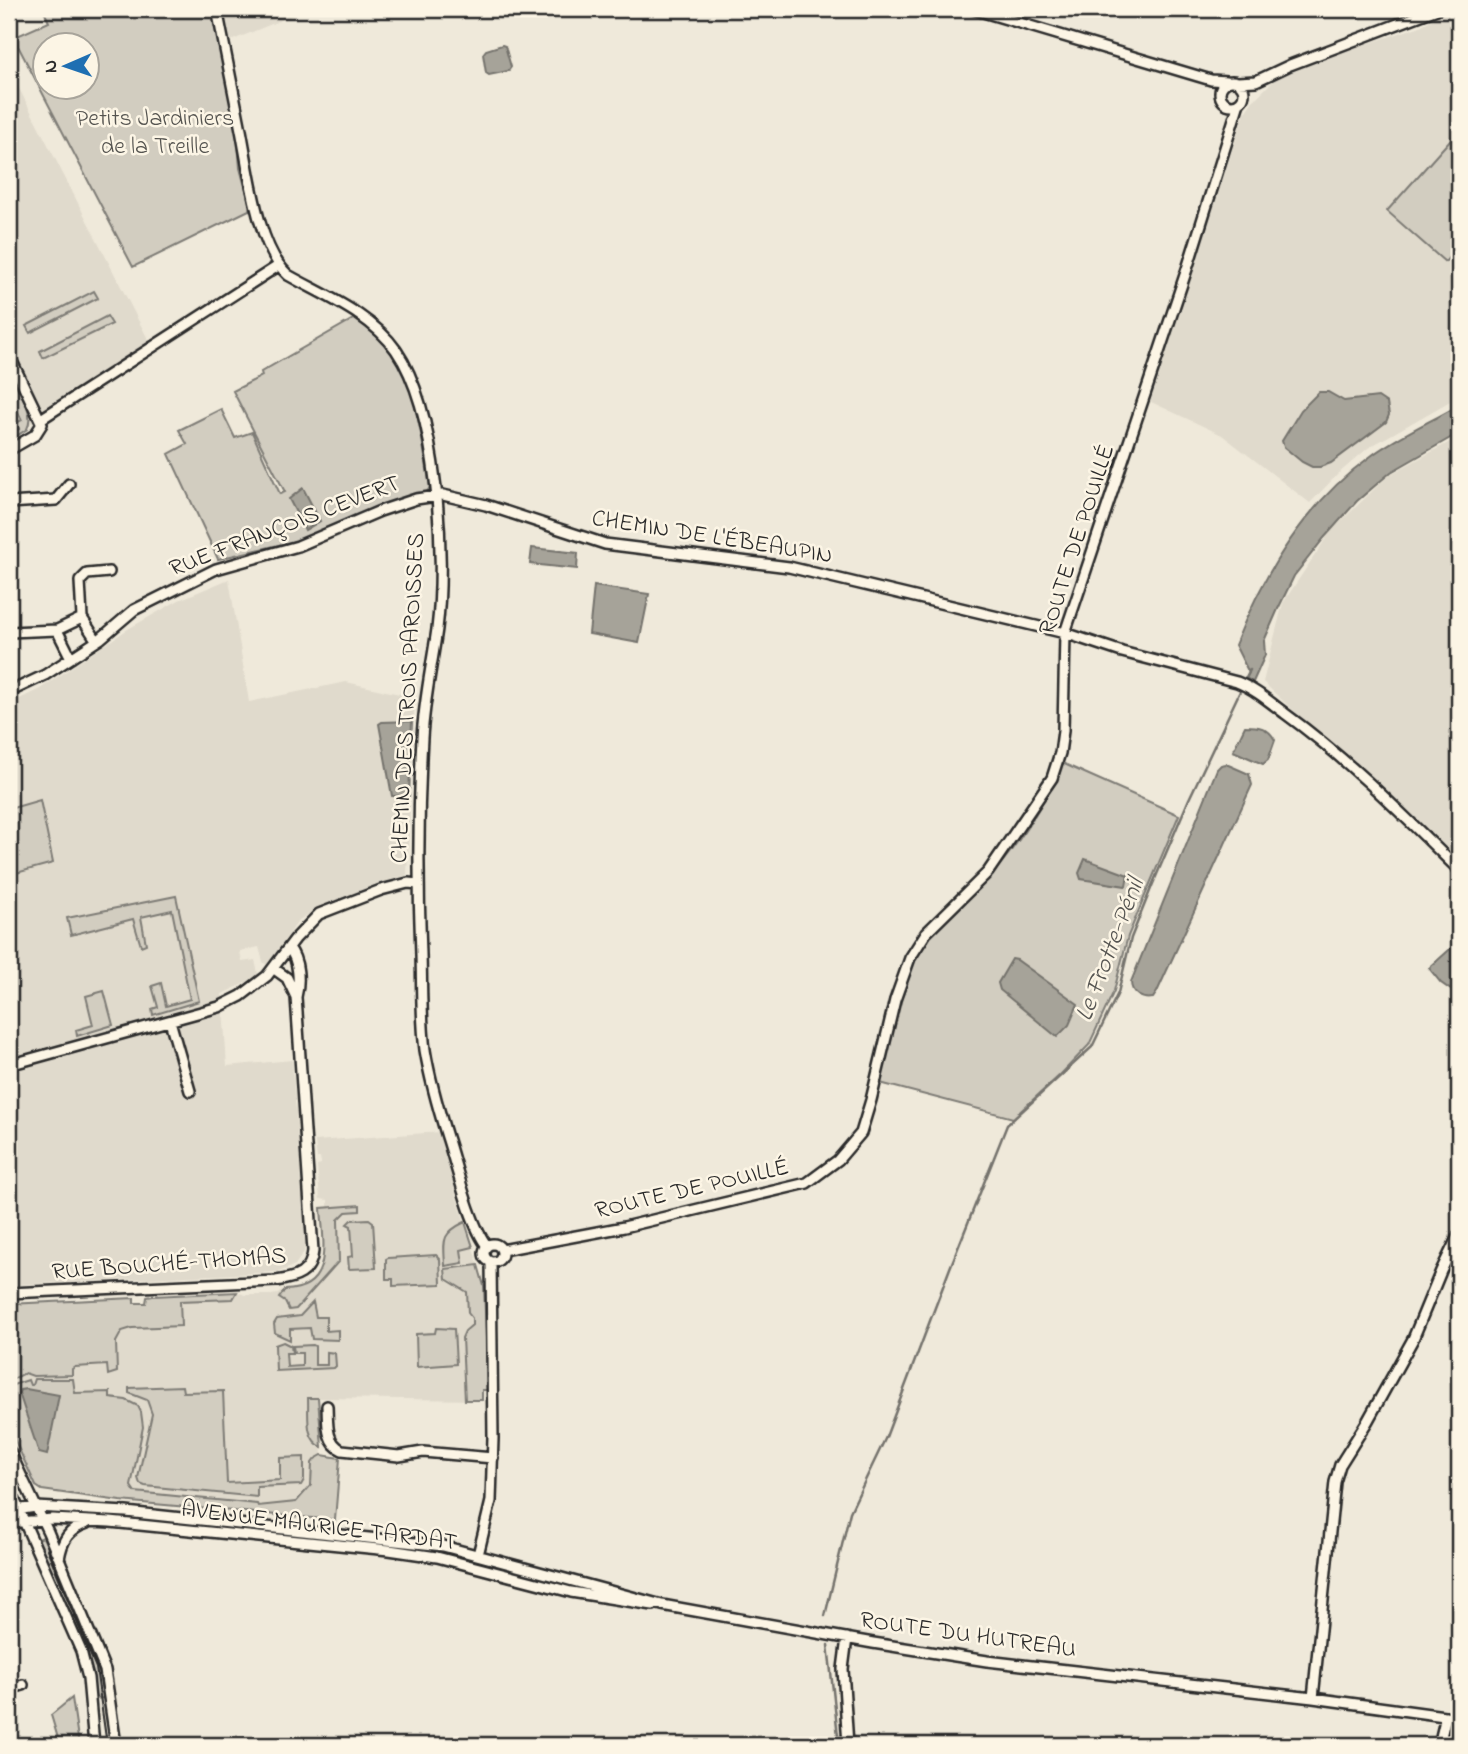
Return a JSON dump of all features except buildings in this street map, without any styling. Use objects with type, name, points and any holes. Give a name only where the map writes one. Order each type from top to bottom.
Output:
[{"type":"street","points":[[41,419],[278,266],[254,201],[248,176],[217,9]]},
{"type":"street","points":[[973,9],[1211,80],[1227,82],[1256,81],[1290,65],[1437,9]]},
{"type":"street","points":[[1211,80],[1220,91],[1221,99],[1227,104],[1233,117]]},
{"type":"street","points":[[1227,104],[1239,103],[1256,81]]},
{"type":"street","points":[[1220,91],[1227,82]]},
{"type":"street","points":[[1238,82],[1243,87],[1244,94]]},
{"type":"street","name":"ROUTE DE POUILLÉ","points":[[502,1250],[624,1227],[807,1184],[850,1148],[861,1133],[895,1000],[910,958],[926,933],[988,872],[1052,778],[1063,731],[1065,633],[1239,103]]},
{"type":"street","name":"CHEMIN DES TROIS PAROISSES","points":[[278,266],[288,275],[369,322],[394,348],[411,382],[421,413],[437,495],[439,590],[437,626],[422,737],[418,884],[425,1049],[433,1090],[465,1196],[482,1240],[487,1246]]},
{"type":"street","points":[[9,355],[41,419],[39,432],[9,450]]},
{"type":"street","points":[[9,503],[56,500],[69,484]]},
{"type":"street","name":"CHEMIN DE L'ÉBEAUPIN","points":[[437,495],[449,495],[486,505],[605,544],[789,567],[1065,633],[1122,652],[1232,680],[1249,687],[1354,768],[1459,870]]},
{"type":"street","name":"RUE FRANÇOIS CEVERT","points":[[9,692],[46,675],[97,641],[134,610],[216,569],[298,547],[380,511],[437,495]]},
{"type":"street","points":[[97,641],[82,618],[80,581],[87,574],[109,572]]},
{"type":"street","points":[[9,632],[57,630],[82,618]]},
{"type":"street","points":[[57,630],[71,658]]},
{"type":"street","points":[[9,1065],[230,1002],[259,983],[322,912],[381,890],[408,883],[418,884]]},
{"type":"street","name":"RUE BOUCHÉ-THOMAS","points":[[9,1293],[276,1281],[296,1278],[305,1272],[313,1251],[296,997],[297,969],[294,954],[289,948]]},
{"type":"street","points":[[273,968],[286,978],[296,997]]},
{"type":"street","points":[[170,1021],[190,1091]]},
{"type":"street","points":[[1313,1698],[1335,1482],[1344,1458],[1367,1422],[1416,1332],[1459,1234]]},
{"type":"street","points":[[495,1244],[502,1250],[499,1259],[491,1262],[484,1257],[484,1251],[487,1246],[495,1244]]},
{"type":"street","points":[[478,1555],[491,1501],[493,1458],[491,1262]]},
{"type":"street","points":[[327,1406],[330,1439],[334,1446],[342,1450],[399,1456],[423,1452],[493,1458]]},
{"type":"street","points":[[9,1450],[106,1670],[116,1745]]},
{"type":"street","points":[[10,1492],[36,1507]]},
{"type":"street","points":[[10,1492],[84,1660],[94,1745]]},
{"type":"street","name":"AVENUE MAURICE TARDAT","points":[[9,1523],[18,1514],[36,1507],[126,1512],[436,1545],[478,1555]]},
{"type":"street","name":"AVENUE MAURICE TARDAT","points":[[18,1514],[42,1520],[93,1521],[425,1555],[571,1592],[639,1604],[662,1605]]},
{"type":"street","points":[[59,1560],[68,1534],[93,1521]]},
{"type":"street","name":"ROUTE DU HUTREAU","points":[[478,1555],[662,1605],[847,1638],[988,1661],[1313,1698],[1459,1718]]},
{"type":"street","points":[[847,1638],[843,1669],[848,1745]]},
{"type":"street","points":[[9,1689],[23,1685]]},
{"type":"street","points":[[1439,1745],[1446,1716]]},
{"type":"shaded area","points":[[222,9],[308,9],[228,42]]},
{"type":"shaded area","points":[[1459,9],[1459,396],[1368,448],[1310,503],[1222,435],[1149,401],[1244,114],[1252,102],[1275,79],[1330,56],[1418,27],[1446,12],[1449,15]]},
{"type":"shaded area","points":[[505,46],[511,67],[508,71],[489,75],[486,73],[483,54],[486,50]]},
{"type":"shaded area","points":[[9,69],[150,343],[9,441]]},
{"type":"shaded area","points":[[1319,392],[1328,392],[1344,401],[1378,397],[1387,403],[1389,415],[1386,422],[1331,463],[1312,467],[1284,447],[1282,441],[1301,410]]},
{"type":"shaded area","points":[[1459,405],[1459,433],[1391,472],[1357,501],[1294,576],[1264,641],[1265,655],[1253,682],[1246,678],[1249,673],[1235,645],[1259,591],[1307,517],[1326,495],[1371,456]]},
{"type":"shaded area","points":[[1459,437],[1459,867],[1263,682],[1283,603],[1331,531],[1389,475]]},
{"type":"shaded area","points":[[303,488],[320,521],[305,530],[289,499]]},
{"type":"shaded area","points":[[532,548],[578,553],[577,569],[530,564]]},
{"type":"shaded area","points":[[229,579],[249,702],[346,682],[417,698],[414,712],[407,875],[374,885],[316,909],[299,920],[267,965],[263,962],[259,947],[240,951],[242,962],[255,960],[258,974],[222,994],[227,1066],[292,1060],[306,1241],[304,1252],[295,1265],[279,1272],[9,1285],[9,704],[40,689],[128,629],[179,600]]},
{"type":"shaded area","points":[[594,586],[649,594],[639,643],[589,634]]},
{"type":"shaded area","points":[[412,721],[409,796],[392,796],[379,724]]},
{"type":"shaded area","points":[[1245,726],[1263,728],[1275,740],[1268,760],[1263,764],[1233,751]]},
{"type":"shaded area","points":[[1226,764],[1249,774],[1252,785],[1157,992],[1153,998],[1141,997],[1133,990],[1131,982],[1217,769]]},
{"type":"shaded area","points":[[1085,859],[1128,875],[1126,886],[1081,879],[1079,873]]},
{"type":"shaded area","points":[[1458,942],[1458,995],[1441,983],[1429,968]]},
{"type":"shaded area","points":[[1012,959],[1078,1004],[1069,1025],[1057,1037],[1000,990],[998,983]]},
{"type":"shaded area","points":[[440,1132],[456,1195],[484,1283],[488,1390],[482,1390],[482,1400],[319,1398],[322,1456],[340,1458],[335,1520],[120,1501],[42,1490],[36,1486],[9,1421],[9,1304],[134,1298],[134,1303],[146,1303],[147,1297],[153,1296],[237,1292],[245,1295],[270,1295],[303,1286],[314,1279],[321,1268],[324,1255],[321,1208],[328,1207],[328,1200],[320,1199],[317,1165],[321,1162],[320,1158],[317,1158],[315,1141]]},
{"type":"shaded area","points":[[20,1390],[59,1395],[47,1455],[39,1453],[19,1393]]},
{"type":"green space","name":"Petits Jardiniers de la Treille","points":[[43,9],[212,9],[237,129],[240,168],[249,210],[133,267],[47,102],[102,102],[102,32],[32,32],[32,73],[18,46],[17,36],[49,22]]},
{"type":"green space","points":[[1459,130],[1459,246],[1445,262],[1387,211]]},
{"type":"green space","points":[[94,291],[98,298],[30,333],[26,326]]},
{"type":"green space","points":[[107,316],[112,324],[43,358],[40,351]]},
{"type":"green space","points":[[355,318],[386,345],[403,369],[414,401],[430,487],[427,492],[380,506],[309,538],[218,559],[169,454],[187,444],[179,430],[221,409],[235,438],[252,432],[280,494],[285,492],[233,391]]},
{"type":"green space","points":[[9,373],[24,400],[29,422],[27,429],[9,441],[9,434],[19,429],[16,423],[22,420],[9,394]]},
{"type":"green space","points":[[1062,763],[1179,815],[1128,936],[1114,991],[1089,1045],[1013,1118],[880,1083],[899,997],[919,949],[943,920],[982,886],[1011,851],[1048,793]]},
{"type":"green space","points":[[40,800],[53,863],[9,875],[9,809]]},
{"type":"green space","points":[[176,896],[199,1001],[153,1015],[152,1009],[158,1007],[152,986],[161,983],[166,1006],[190,999],[172,910],[141,917],[146,944],[141,946],[133,919],[71,935],[67,918]]},
{"type":"green space","points":[[104,991],[113,1025],[77,1036],[76,1030],[93,1025],[86,996]]},
{"type":"green space","points":[[360,1205],[360,1211],[346,1212],[338,1220],[339,1261],[296,1309],[289,1310],[279,1298],[285,1290],[301,1288],[312,1282],[322,1261],[321,1208]]},
{"type":"green space","points":[[369,1219],[373,1222],[376,1268],[349,1269],[348,1257],[353,1256],[351,1226],[347,1224],[351,1220]]},
{"type":"green space","points":[[465,1222],[473,1247],[461,1250],[463,1263],[445,1266],[445,1239],[451,1230]]},
{"type":"green space","points":[[436,1255],[440,1259],[441,1284],[393,1286],[393,1279],[386,1279],[388,1258]]},
{"type":"green space","points":[[478,1265],[484,1286],[488,1390],[482,1390],[482,1400],[465,1400],[462,1338],[472,1325],[472,1318],[468,1313],[467,1292],[446,1279],[445,1269]]},
{"type":"green space","points":[[237,1292],[233,1299],[180,1301],[181,1326],[132,1328],[122,1331],[116,1342],[117,1372],[108,1375],[107,1365],[75,1367],[72,1369],[72,1375],[33,1376],[25,1373],[11,1380],[13,1385],[28,1380],[32,1385],[34,1379],[73,1379],[75,1393],[110,1392],[110,1398],[126,1400],[138,1406],[143,1427],[131,1486],[135,1492],[258,1506],[296,1502],[311,1485],[312,1463],[315,1459],[322,1455],[340,1458],[335,1520],[120,1501],[42,1490],[36,1486],[9,1421],[9,1304],[134,1298],[134,1303],[146,1303],[147,1297],[153,1296]]},
{"type":"green space","points":[[313,1302],[316,1317],[326,1317],[326,1331],[338,1330],[338,1340],[312,1339],[310,1328],[290,1329],[290,1340],[275,1333],[274,1324],[277,1319],[300,1316]]},
{"type":"green space","points":[[436,1328],[454,1329],[456,1364],[417,1367],[416,1334],[435,1333]]},
{"type":"green space","points":[[283,1342],[291,1346],[292,1353],[286,1353],[287,1367],[302,1366],[302,1353],[294,1353],[293,1346],[313,1345],[315,1365],[327,1365],[327,1352],[335,1353],[336,1366],[276,1371],[275,1345]]},
{"type":"green space","points":[[182,1386],[183,1392],[223,1391],[227,1483],[280,1480],[280,1458],[304,1457],[304,1480],[301,1485],[257,1487],[257,1497],[140,1484],[138,1478],[152,1414],[147,1400],[129,1393],[129,1388]]},
{"type":"green space","points":[[308,1398],[318,1398],[322,1447],[312,1438],[310,1432]]},
{"type":"green space","points":[[43,1537],[92,1648],[104,1698],[96,1699],[85,1652],[36,1540]]},
{"type":"green space","points":[[72,1698],[79,1745],[60,1745],[51,1715]]},
{"type":"waterway","name":"Le Frotte-Pénil","points":[[825,1616],[850,1512],[886,1437],[1007,1125],[1092,1047],[1118,993],[1131,938],[1152,886],[1189,799],[1250,670]]},
{"type":"waterway","name":"Le Frotte-Pénil","points":[[828,1645],[839,1745]]},
{"type":"tram line","points":[[47,1549],[96,1668],[107,1745]]}]
